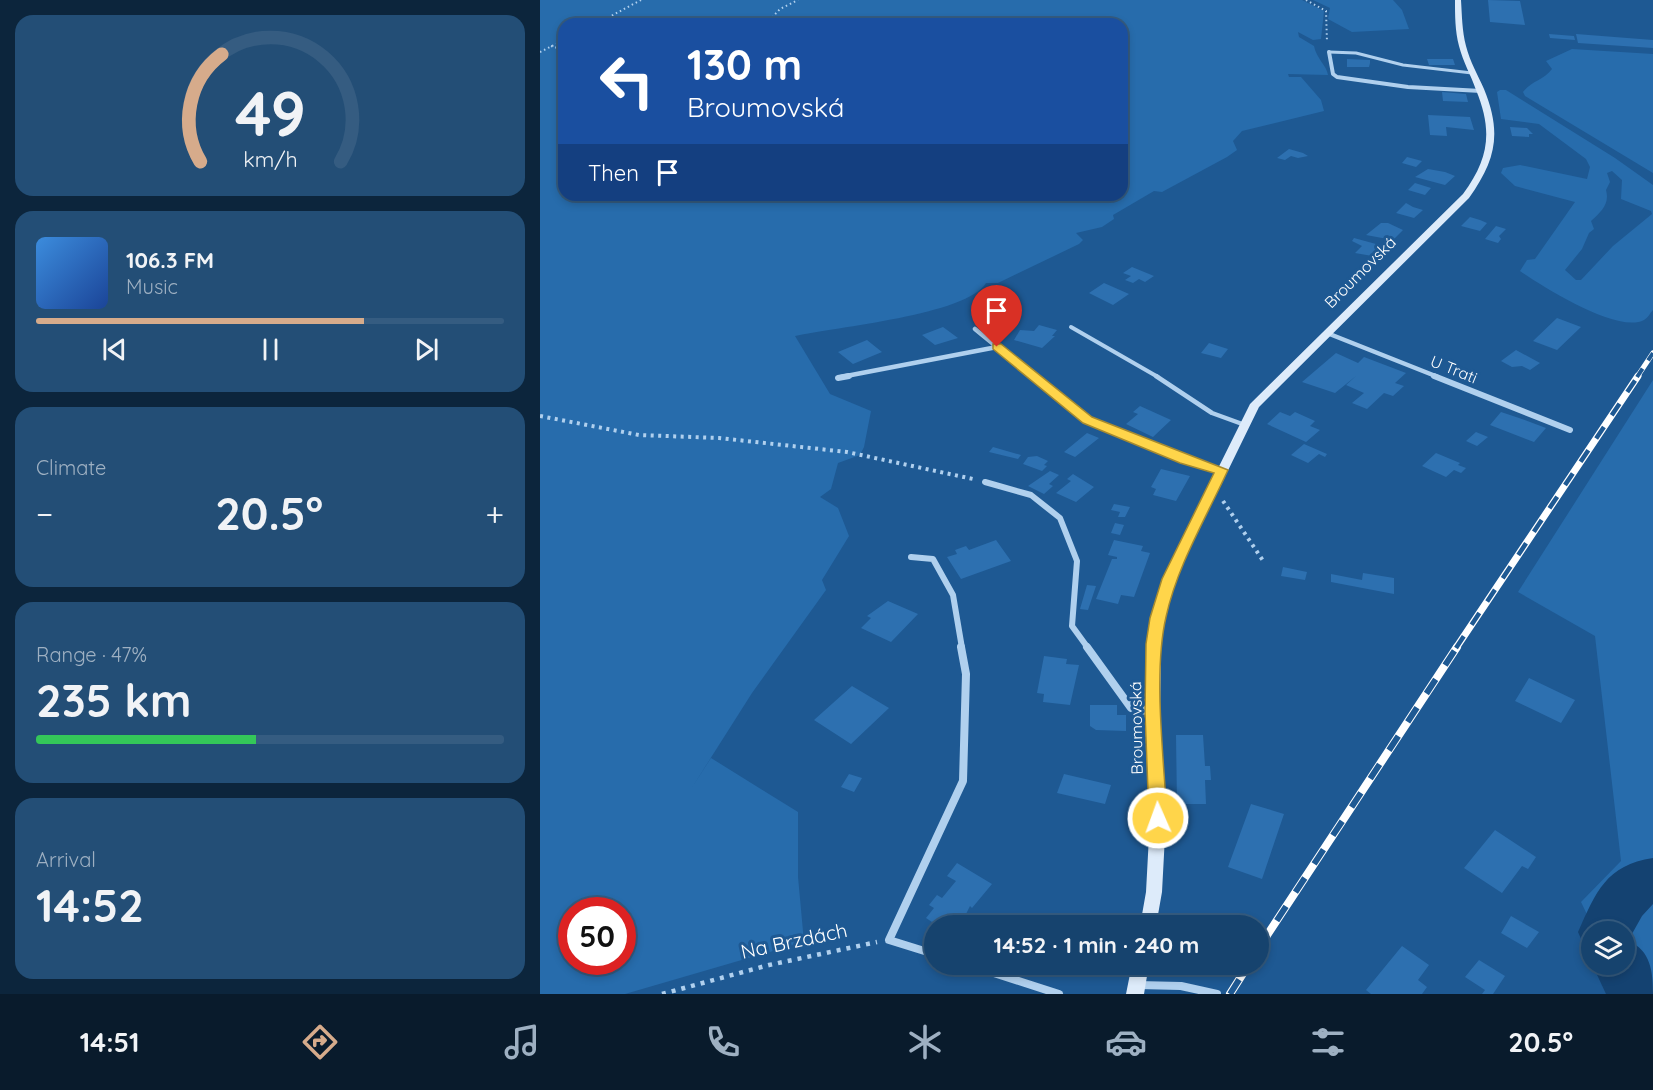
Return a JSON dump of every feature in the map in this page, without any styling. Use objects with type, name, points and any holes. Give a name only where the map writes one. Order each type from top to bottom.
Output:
[{"type":"main road","name":"Broumovská","points":[[1150,915],[1154,892],[1158,818],[1153,712],[1154,644],[1158,618],[1169,579],[1254,406],[1478,182],[1489,161],[1492,141],[1481,91],[1462,45],[1458,0]]},
{"type":"main road","points":[[1136,990],[1139,975]]},
{"type":"street","points":[[1329,52],[1333,74],[1336,77],[1408,87],[1481,91]]},
{"type":"street","points":[[975,329],[1087,420],[1185,460],[1221,470]]},
{"type":"street","name":"U Trati","points":[[1327,333],[1570,430]]},
{"type":"street","points":[[838,378],[997,347]]},
{"type":"street","points":[[985,482],[1031,495],[1060,518],[1077,561],[1072,626],[1131,708],[1153,712]]},
{"type":"street","points":[[911,557],[933,559],[953,595],[966,674],[963,781],[889,940],[924,951]]},
{"type":"street","points":[[1000,975],[1059,994]]},
{"type":"street","points":[[1136,990],[1181,986],[1217,994]]},
{"type":"lane","points":[[1329,52],[1351,51],[1377,56],[1390,62],[1472,73]]},
{"type":"lane","points":[[1071,327],[1145,369],[1212,413],[1245,425]]},
{"type":"path","points":[[607,18],[641,0]]},
{"type":"path","points":[[772,18],[780,9],[798,0]]},
{"type":"path","points":[[1306,0],[1325,8],[1328,12],[1325,31],[1329,52]]},
{"type":"path","points":[[540,52],[558,43]]},
{"type":"path","points":[[551,46],[558,48]]},
{"type":"path","points":[[540,416],[639,435],[719,438],[848,452],[985,482]]},
{"type":"path","points":[[1210,494],[1222,500],[1264,562]]},
{"type":"path","name":"Na Brzdách","points":[[662,994],[715,978],[803,957],[889,940]]},
{"type":"shaded area","points":[[540,0],[1302,0],[1324,11],[1321,39],[1313,40],[1298,32],[1299,37],[1314,46],[1328,75],[1288,74],[1289,77],[1301,77],[1321,100],[1324,111],[1242,131],[1233,141],[1237,150],[1227,157],[1162,192],[1154,191],[1113,215],[1114,219],[1102,227],[1076,233],[1083,240],[1079,244],[998,283],[986,283],[974,294],[954,304],[898,318],[795,336],[830,394],[871,411],[864,447],[860,455],[838,463],[831,489],[820,497],[838,508],[849,536],[822,580],[826,590],[752,693],[691,789],[711,758],[798,812],[798,877],[804,942],[625,994],[540,994]]},
{"type":"shaded area","points":[[1313,0],[1393,0],[1402,10],[1409,29],[1352,32],[1328,19],[1330,8]]},
{"type":"shaded area","points":[[1572,49],[1653,54],[1653,173],[1525,96],[1523,92],[1526,88],[1552,69],[1546,61]]},
{"type":"shaded area","points":[[1506,90],[1615,158],[1653,185],[1653,310],[1644,320],[1632,323],[1599,315],[1562,297],[1520,271],[1527,260],[1535,259],[1575,202],[1515,186],[1501,173],[1503,168],[1520,165],[1587,179],[1590,167],[1586,159],[1539,124],[1501,119],[1497,92]],"holes":[[[1612,171],[1622,180],[1621,199],[1651,211],[1652,214],[1613,246],[1581,280],[1576,280],[1565,270],[1594,229],[1591,221],[1606,204],[1606,190],[1610,182],[1607,173]]]},
{"type":"shaded area","points":[[1653,380],[1653,994],[1625,994],[1616,975],[1635,975],[1635,921],[1590,921],[1581,902],[1621,861],[1595,636],[1518,592]]},
{"type":"building","points":[[1488,0],[1520,1],[1525,25],[1490,22]]},
{"type":"building","points":[[1549,34],[1574,36],[1575,40],[1550,38]]},
{"type":"building","points":[[1576,34],[1653,40],[1653,48],[1578,43]]},
{"type":"building","points":[[1347,59],[1370,60],[1369,67],[1347,67]]},
{"type":"building","points":[[1427,59],[1453,59],[1455,65],[1429,65]]},
{"type":"building","points":[[1442,92],[1466,94],[1468,102],[1443,101]]},
{"type":"building","points":[[1428,115],[1470,117],[1474,130],[1446,127],[1447,136],[1430,135]]},
{"type":"building","points":[[1510,127],[1527,128],[1533,134],[1529,134],[1529,137],[1512,136]]},
{"type":"building","points":[[1289,149],[1308,156],[1298,158],[1291,156],[1285,160],[1277,158]]},
{"type":"building","points":[[1407,157],[1422,161],[1416,167],[1402,163]]},
{"type":"building","points":[[1428,169],[1455,176],[1445,185],[1415,177]]},
{"type":"building","points":[[1415,183],[1431,188],[1425,195],[1408,190]]},
{"type":"building","points":[[1406,203],[1423,210],[1414,218],[1396,213]]},
{"type":"building","points":[[1470,217],[1487,223],[1480,231],[1461,226]]},
{"type":"building","points":[[1381,223],[1388,223],[1403,230],[1393,240],[1366,235]]},
{"type":"building","points":[[1496,226],[1506,229],[1499,236],[1501,239],[1498,243],[1485,239]]},
{"type":"building","points":[[1354,238],[1387,247],[1378,257],[1355,253],[1362,246],[1352,241]]},
{"type":"building","points":[[1132,267],[1154,276],[1145,282],[1139,279],[1133,283],[1125,280],[1131,276],[1123,273]]},
{"type":"building","points":[[1104,283],[1129,294],[1113,305],[1089,293]]},
{"type":"building","points":[[1557,318],[1581,327],[1557,350],[1533,341]]},
{"type":"building","points":[[1039,325],[1057,330],[1052,336],[1055,336],[1042,348],[1014,340],[1020,330],[1034,331]]},
{"type":"building","points":[[943,327],[958,338],[935,345],[922,335]]},
{"type":"building","points":[[867,340],[882,352],[853,364],[838,352]]},
{"type":"building","points":[[1209,343],[1228,349],[1221,358],[1201,353]]},
{"type":"building","points":[[1516,350],[1540,363],[1530,370],[1522,366],[1512,367],[1501,361]]},
{"type":"building","points":[[1336,353],[1358,363],[1364,357],[1406,373],[1395,383],[1404,386],[1393,396],[1384,393],[1367,409],[1352,403],[1364,393],[1346,385],[1356,376],[1335,393],[1302,382]]},
{"type":"building","points":[[1140,406],[1171,420],[1153,437],[1126,424],[1138,414],[1133,412]]},
{"type":"building","points":[[1280,412],[1290,416],[1295,412],[1315,421],[1310,426],[1320,430],[1306,442],[1267,424]]},
{"type":"building","points":[[1501,412],[1546,428],[1534,442],[1490,425]]},
{"type":"building","points":[[1476,432],[1488,437],[1477,446],[1466,441]]},
{"type":"building","points":[[1087,433],[1099,438],[1075,457],[1064,452]]},
{"type":"building","points":[[1304,444],[1327,454],[1325,457],[1319,454],[1308,463],[1291,455]]},
{"type":"building","points":[[993,447],[1021,455],[1018,459],[989,452]]},
{"type":"building","points":[[1436,453],[1466,468],[1461,473],[1454,470],[1446,477],[1422,466]]},
{"type":"building","points":[[1037,456],[1048,461],[1042,471],[1023,464],[1028,457]]},
{"type":"building","points":[[1161,469],[1190,476],[1176,501],[1153,495],[1156,489],[1151,487]]},
{"type":"building","points":[[1050,471],[1059,475],[1049,484],[1053,486],[1044,494],[1028,486]]},
{"type":"building","points":[[1073,474],[1094,487],[1076,502],[1056,493],[1071,481],[1067,479]]},
{"type":"building","points":[[1114,504],[1130,507],[1125,517],[1118,517],[1120,512],[1111,510]]},
{"type":"building","points":[[1115,523],[1124,525],[1120,535],[1111,533]]},
{"type":"building","points":[[996,540],[1011,561],[961,579],[947,557],[957,554],[955,550],[966,546],[969,550]]},
{"type":"building","points":[[1114,540],[1143,546],[1141,551],[1150,553],[1134,597],[1121,595],[1118,604],[1096,599],[1112,559],[1117,559],[1117,557],[1108,555]]},
{"type":"building","points":[[1283,567],[1307,572],[1305,580],[1281,576]]},
{"type":"building","points":[[1363,573],[1394,578],[1394,594],[1331,582],[1331,574],[1362,580]]},
{"type":"building","points":[[1087,585],[1096,586],[1088,610],[1080,609]]},
{"type":"building","points":[[888,601],[918,614],[891,642],[861,628],[871,618],[867,616]]},
{"type":"building","points":[[1044,656],[1067,659],[1066,664],[1079,665],[1070,705],[1043,702],[1044,694],[1037,693]]},
{"type":"building","points":[[1529,678],[1575,700],[1561,723],[1515,701]]},
{"type":"building","points":[[852,686],[889,708],[851,744],[814,720]]},
{"type":"building","points":[[1090,705],[1117,705],[1117,715],[1126,715],[1126,731],[1096,730],[1090,726]]},
{"type":"building","points":[[1176,735],[1203,735],[1205,766],[1210,766],[1211,780],[1205,780],[1206,804],[1177,804]]},
{"type":"building","points":[[849,774],[862,778],[854,792],[841,787]]},
{"type":"building","points":[[1064,774],[1111,785],[1105,804],[1057,793]]},
{"type":"building","points":[[1251,804],[1284,814],[1262,879],[1228,867]]},
{"type":"building","points":[[1495,830],[1536,857],[1528,869],[1522,866],[1502,893],[1464,868]]},
{"type":"building","points":[[957,863],[992,884],[972,908],[970,906],[966,915],[928,915],[934,908],[929,905],[937,895],[942,898],[956,881],[947,876]]},
{"type":"building","points":[[1511,916],[1539,932],[1527,948],[1501,933]]},
{"type":"building","points":[[1402,946],[1429,965],[1418,980],[1427,987],[1422,994],[1371,994],[1366,990]]},
{"type":"building","points":[[1479,960],[1505,976],[1493,994],[1482,994],[1485,990],[1465,977]]},
{"type":"waterway","points":[[1610,921],[1628,892],[1635,886],[1653,881]]},
{"type":"waterway","points":[[1626,975],[1636,994]]},
{"type":"railway","points":[[1637,377],[1653,353]]},
{"type":"railway","points":[[1456,648],[1638,376]]},
{"type":"railway","points":[[1269,932],[1457,647]]},
{"type":"railway","points":[[1230,994],[1242,975]]},
{"type":"route","points":[[997,347],[1087,420],[1185,460],[1221,470],[1169,579],[1158,618],[1154,644],[1153,712],[1158,818]]}]
